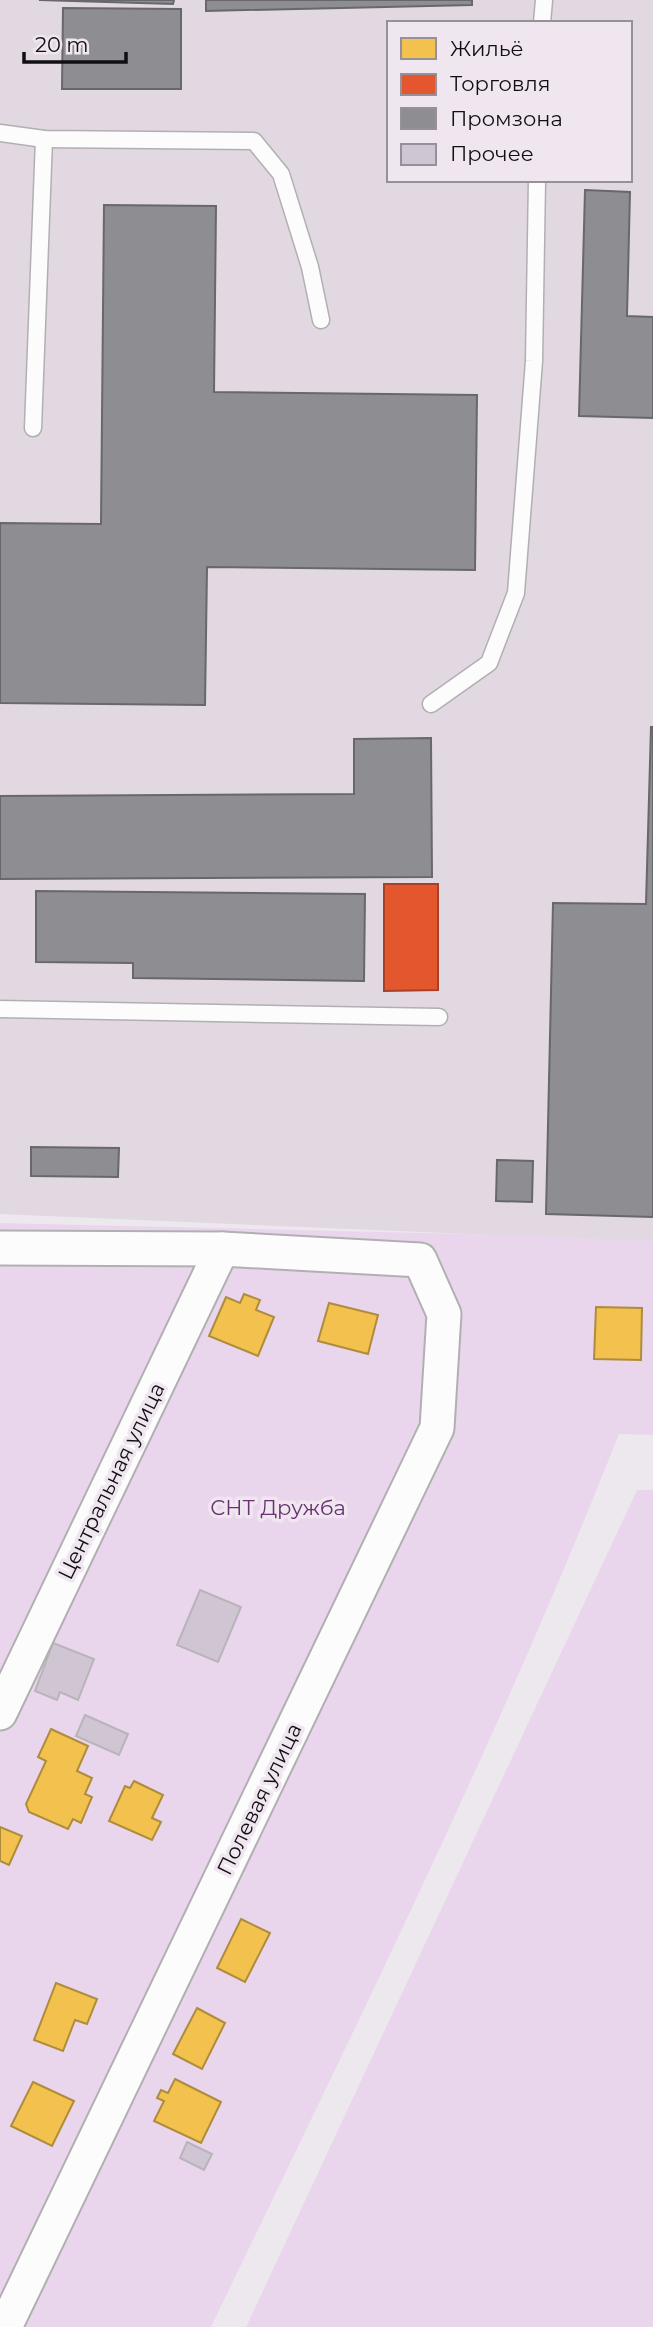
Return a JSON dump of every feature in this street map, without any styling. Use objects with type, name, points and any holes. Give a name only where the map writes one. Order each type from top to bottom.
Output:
[{"type":"street","points":[[0,1248],[222,1249]]},
{"type":"street","name":"Полевая улица","points":[[5,2327],[437,1428],[444,1314],[420,1260],[222,1249]]},
{"type":"street","name":"Центральная улица","points":[[0,1713],[222,1249]]},
{"type":"lane","points":[[542,21],[544,0]]},
{"type":"lane","points":[[0,133],[44,139],[254,141],[281,174],[310,267],[321,320]]},
{"type":"lane","points":[[33,428],[44,139]]},
{"type":"lane","points":[[431,704],[489,663],[516,593],[534,362],[537,182]]},
{"type":"lane","points":[[0,1009],[439,1017]]},
{"type":"shaded area","points":[[0,0],[653,0],[653,1242],[0,1214]]},
{"type":"green space","name":"СНТ Дружба","points":[[0,1223],[512,1235],[653,1241],[653,1435],[619,1434],[573,1548],[475,1772],[211,2327],[0,2327]]},
{"type":"green space","points":[[637,1490],[653,1490],[653,2327],[246,2327]]},
{"type":"building: Жильё","points":[[244,1294],[260,1300],[256,1310],[274,1317],[258,1356],[209,1336],[226,1297],[240,1303]]},
{"type":"building: Жильё","points":[[329,1303],[378,1315],[368,1354],[318,1341]]},
{"type":"building: Жильё","points":[[596,1307],[642,1308],[641,1360],[594,1359]]},
{"type":"building: Жильё","points":[[51,1729],[88,1746],[77,1771],[92,1778],[85,1794],[92,1797],[81,1823],[73,1819],[68,1829],[29,1812],[26,1804],[46,1761],[38,1757]]},
{"type":"building: Жильё","points":[[134,1781],[163,1795],[152,1818],[161,1822],[152,1840],[109,1821],[125,1786],[130,1788]]},
{"type":"building: Жильё","points":[[0,1827],[22,1836],[9,1865],[0,1861]]},
{"type":"building: Жильё","points":[[241,1919],[270,1933],[245,1982],[217,1968]]},
{"type":"building: Жильё","points":[[56,1983],[97,1999],[87,2024],[75,2020],[63,2051],[34,2040]]},
{"type":"building: Жильё","points":[[197,2008],[225,2023],[202,2069],[173,2054]]},
{"type":"building: Жильё","points":[[175,2079],[221,2102],[201,2143],[154,2121],[164,2101],[157,2098],[161,2090],[168,2093]]},
{"type":"building: Жильё","points":[[33,2082],[74,2101],[52,2146],[11,2126]]},
{"type":"building: Торговля","points":[[384,884],[438,884],[438,990],[384,991]]},
{"type":"building: Промзона","points":[[39,0],[174,0],[173,4]]},
{"type":"building: Промзона","points":[[206,0],[472,0],[472,5],[206,11]]},
{"type":"building: Промзона","points":[[63,8],[181,9],[181,89],[62,89]]},
{"type":"building: Промзона","points":[[585,190],[630,192],[627,316],[653,317],[653,418],[579,416]]},
{"type":"building: Промзона","points":[[104,205],[216,206],[214,392],[477,395],[475,570],[207,567],[205,705],[0,703],[0,523],[101,524]]},
{"type":"building: Промзона","points":[[651,727],[653,1217],[546,1214],[553,903],[646,904]]},
{"type":"building: Промзона","points":[[431,738],[432,877],[0,879],[0,796],[354,794],[354,739]]},
{"type":"building: Промзона","points":[[36,891],[365,894],[364,981],[133,978],[133,963],[36,962]]},
{"type":"building: Промзона","points":[[31,1147],[119,1148],[118,1177],[31,1176]]},
{"type":"building: Промзона","points":[[497,1160],[533,1161],[532,1202],[496,1201]]},
{"type":"building: Прочее","points":[[200,1590],[241,1607],[218,1662],[177,1645]]},
{"type":"building: Прочее","points":[[53,1643],[94,1659],[78,1700],[60,1692],[57,1700],[35,1691]]},
{"type":"building: Прочее","points":[[85,1715],[128,1734],[119,1755],[76,1736]]},
{"type":"building: Прочее","points":[[187,2142],[212,2154],[204,2170],[180,2158]]}]
